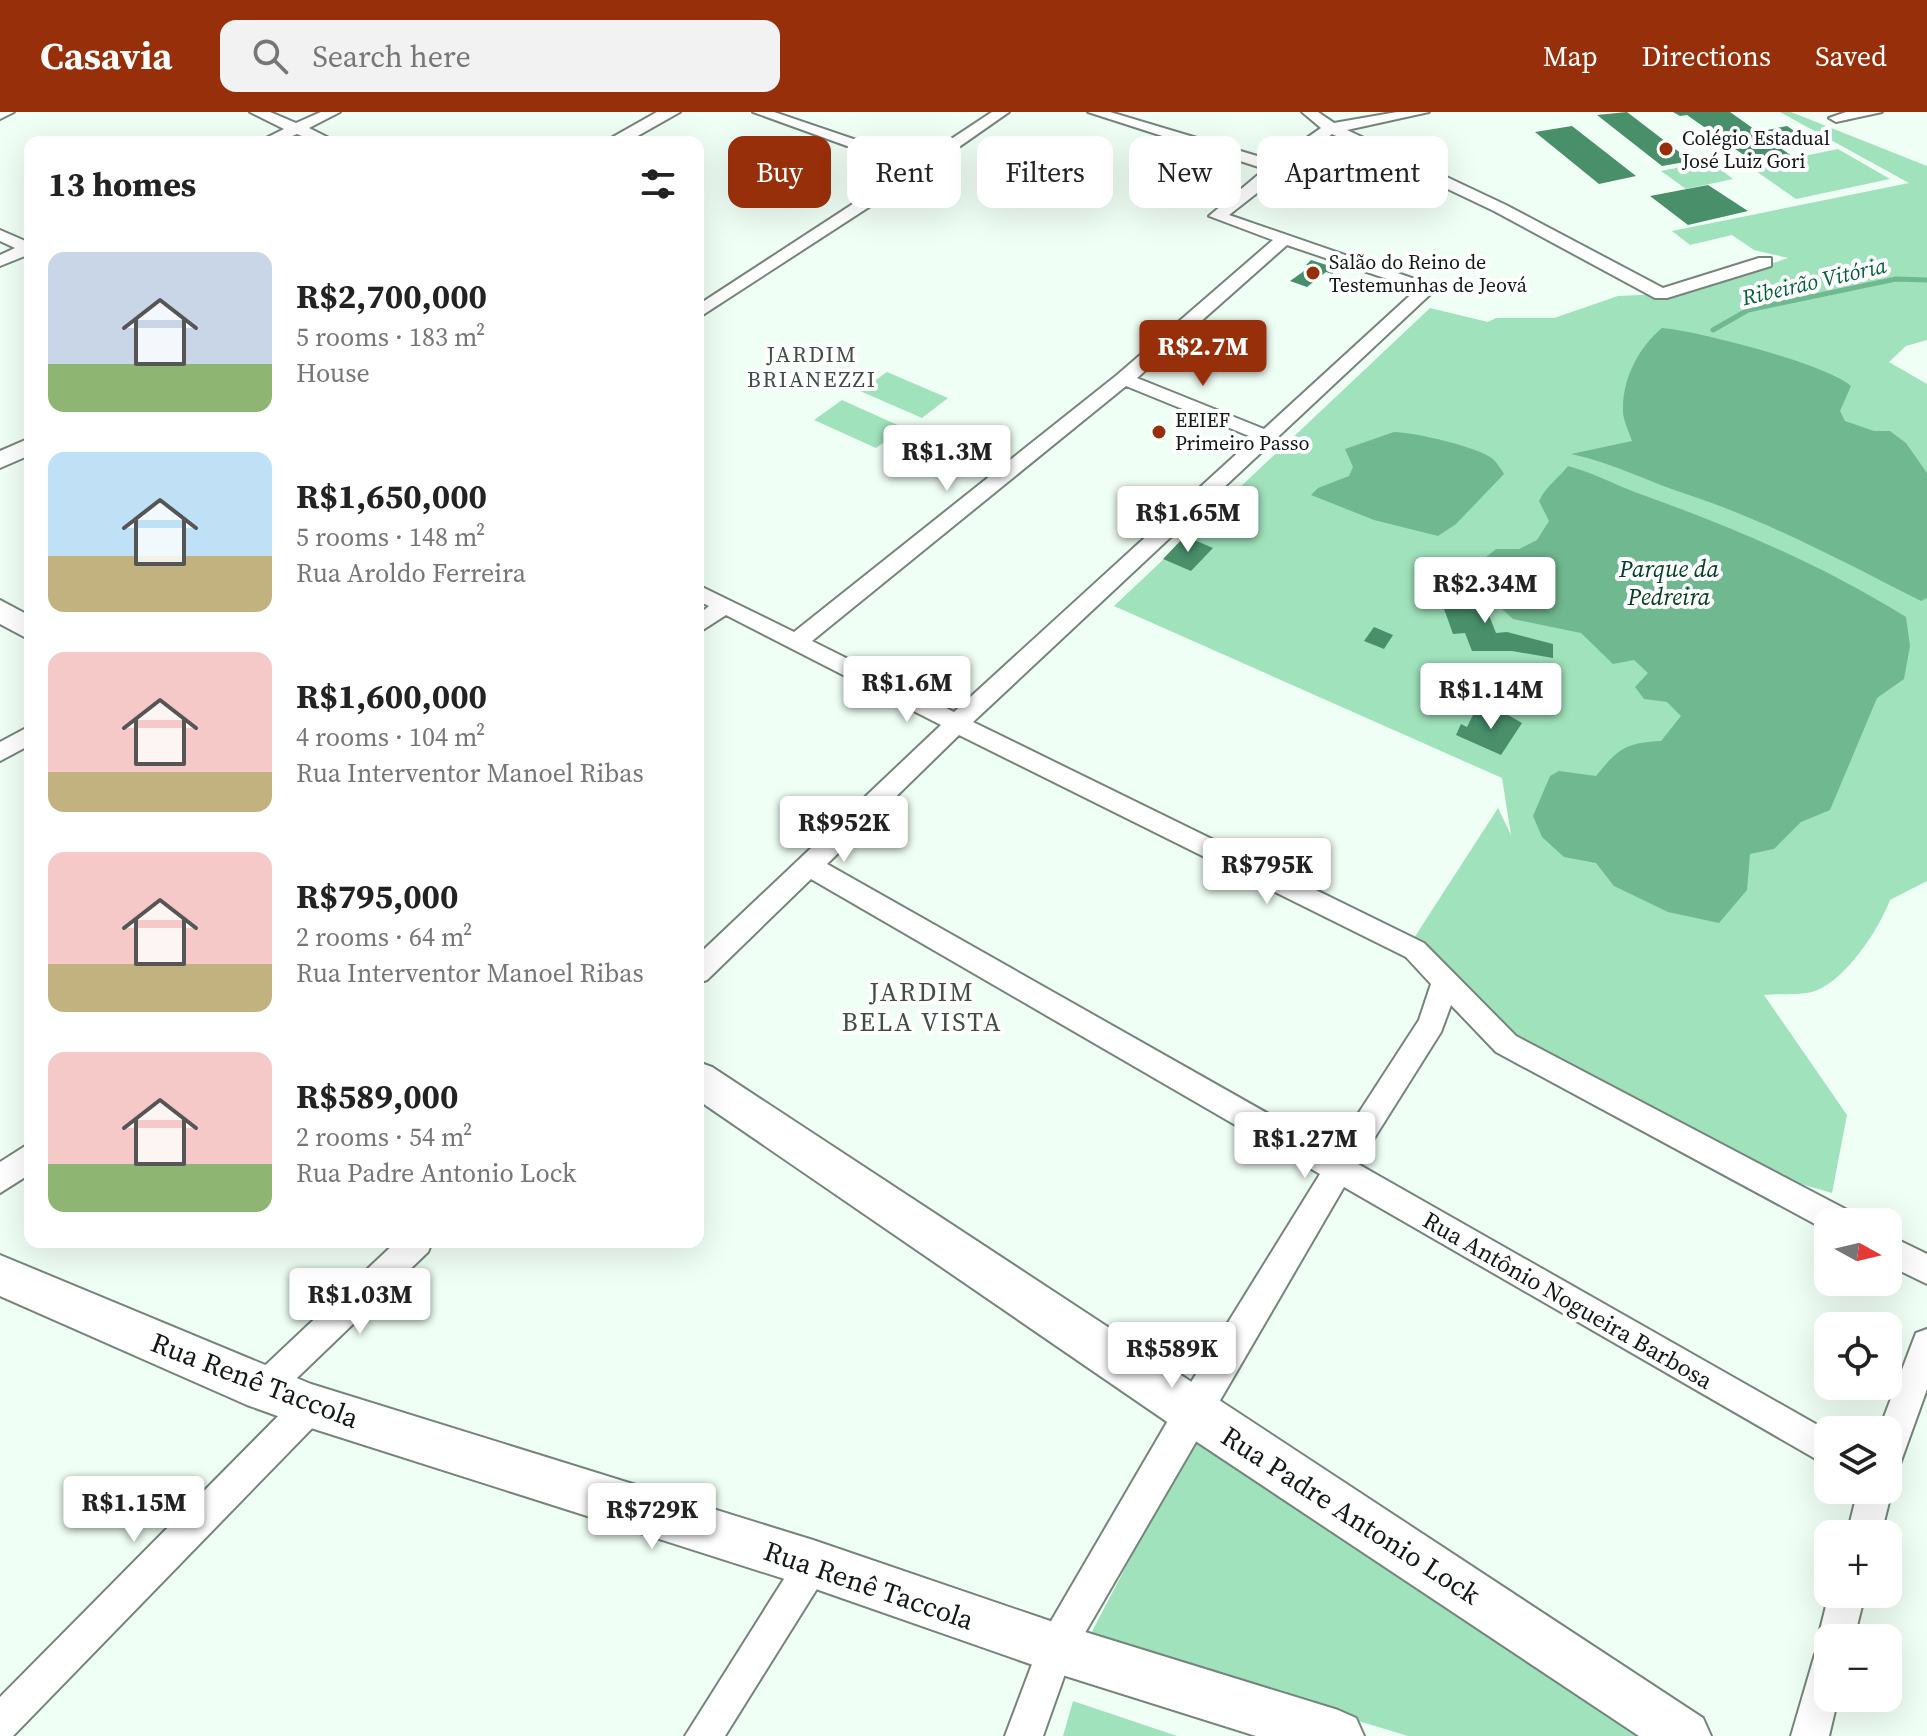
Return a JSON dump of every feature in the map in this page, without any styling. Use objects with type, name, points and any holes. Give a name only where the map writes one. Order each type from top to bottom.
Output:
[{"type":"main road","points":[[0,610],[24,626]]},
{"type":"main road","name":"Rua Padre Antonio Lock","points":[[704,1083],[1192,1412],[1685,1736]]},
{"type":"main road","name":"Rua Renê Taccola","points":[[0,1275],[263,1389],[311,1406],[813,1564],[1056,1648],[1338,1736]]},
{"type":"street","points":[[0,115],[7,112]]},
{"type":"street","points":[[257,112],[315,136]]},
{"type":"street","points":[[279,136],[333,112]]},
{"type":"street","points":[[625,136],[671,112]]},
{"type":"street","points":[[760,112],[847,142]]},
{"type":"street","points":[[961,140],[1002,112]]},
{"type":"street","points":[[1095,112],[1257,161]]},
{"type":"street","points":[[1309,112],[1331,128],[1500,208],[1661,294],[1765,262]]},
{"type":"street","points":[[1320,136],[1331,128],[1422,112]]},
{"type":"street","points":[[1836,118],[1875,112]]},
{"type":"street","points":[[704,966],[957,723],[1429,287],[1217,216],[1257,183]]},
{"type":"street","points":[[704,309],[859,208]]},
{"type":"street","points":[[0,235],[24,245]]},
{"type":"street","points":[[797,641],[1124,379],[1284,239]]},
{"type":"street","points":[[0,261],[24,251]]},
{"type":"street","points":[[704,294],[719,300]]},
{"type":"street","points":[[1124,379],[1267,437]]},
{"type":"street","points":[[0,461],[24,448]]},
{"type":"street","points":[[704,595],[1415,950],[1506,1044],[1559,1075],[1675,1131],[1815,1208]]},
{"type":"street","points":[[704,621],[725,605]]},
{"type":"street","points":[[0,753],[24,738]]},
{"type":"street","name":"Rua Antônio Nogueira Barbosa","points":[[808,865],[1814,1441]]},
{"type":"street","points":[[1024,1736],[1056,1648],[1192,1412],[1393,1080],[1431,1024],[1445,982]]},
{"type":"street","points":[[0,1180],[24,1161]]},
{"type":"street","points":[[263,1389],[411,1248]]},
{"type":"street","points":[[1902,1257],[1927,1270]]},
{"type":"street","points":[[1901,1416],[1927,1344]]},
{"type":"street","points":[[0,1723],[311,1406]]},
{"type":"street","points":[[704,1736],[813,1564]]},
{"type":"street","points":[[1810,1736],[1816,1712]]},
{"type":"green space","name":"Parque da Pedreira","points":[[1780,112],[1791,112],[1927,166],[1927,340],[1906,346],[1889,362],[1927,384],[1927,881],[1890,900],[1860,952],[1827,985],[1809,993],[1764,995],[1847,1115],[1832,1193],[1787,1180],[1526,1048],[1414,938],[1498,808],[1511,835],[1502,778],[1114,606],[1430,308],[1488,322],[1496,318],[1554,318],[1618,296],[1683,293],[1788,258],[1754,250],[1732,235],[1690,245],[1672,231],[1909,183]]},
{"type":"green space","points":[[1838,149],[1890,179],[1796,199],[1750,167]]},
{"type":"green space","points":[[1710,161],[1733,179],[1686,189],[1661,171]]},
{"type":"green space","points":[[887,372],[948,398],[922,418],[860,391]]},
{"type":"green space","points":[[842,400],[904,428],[876,448],[814,420]]},
{"type":"green space","points":[[1193,1439],[1648,1736],[1408,1736],[1088,1639]]},
{"type":"green space","points":[[1073,1701],[1177,1736],[1063,1736]]},
{"type":"shaded area","points":[[1662,328],[1731,342],[1790,359],[1837,377],[1851,386],[1840,411],[1845,421],[1874,431],[1890,431],[1906,443],[1927,473],[1927,598],[1921,601],[1751,518],[1571,454],[1632,441],[1623,415],[1625,387],[1639,354]]},
{"type":"shaded area","points":[[1394,432],[1430,437],[1486,454],[1504,474],[1456,524],[1438,536],[1374,520],[1311,495],[1318,488],[1349,476],[1353,467],[1345,449]]},
{"type":"shaded area","points":[[1568,466],[1778,549],[1842,580],[1906,617],[1910,646],[1904,679],[1877,698],[1830,810],[1801,822],[1774,849],[1750,854],[1747,890],[1719,923],[1668,912],[1614,886],[1596,863],[1564,857],[1542,837],[1533,816],[1550,776],[1559,771],[1596,776],[1624,749],[1639,743],[1661,741],[1681,716],[1667,702],[1644,699],[1635,687],[1648,673],[1634,660],[1613,664],[1581,633],[1513,619],[1501,608],[1485,601],[1474,567],[1496,549],[1519,549],[1537,540],[1549,521],[1539,501]]},
{"type":"building","points":[[1627,112],[1691,161],[1662,166],[1597,115]]},
{"type":"building","points":[[1673,112],[1730,112],[1796,159],[1758,165],[1687,115],[1680,116]]},
{"type":"building","points":[[1572,126],[1636,176],[1599,184],[1535,132]]},
{"type":"building","points":[[1787,126],[1809,141],[1788,145],[1767,130]]},
{"type":"building","points":[[1708,185],[1748,211],[1688,225],[1650,196]]},
{"type":"building","name":"Salão do Reino de Testemunhas de Jeová","points":[[1311,260],[1339,269],[1332,274],[1326,272],[1307,287],[1290,281],[1311,266],[1306,265]]},
{"type":"building","points":[[1185,536],[1213,548],[1191,571],[1163,559]]},
{"type":"building","points":[[1478,588],[1496,633],[1507,632],[1553,644],[1553,658],[1512,651],[1472,651],[1465,633],[1453,634],[1437,589]]},
{"type":"building","points":[[1374,627],[1393,635],[1384,649],[1364,641]]},
{"type":"building","points":[[1501,711],[1522,723],[1501,755],[1456,735],[1461,724],[1467,727],[1473,715]]},
{"type":"waterway","name":"Ribeirão Vitória","points":[[1713,330],[1748,310],[1896,279],[1927,280]]},
{"type":"place","name":"Colégio Estadual José Luiz Gori","points":[[1666,149]]},
{"type":"place","name":"Salão do Reino de Testemunhas de Jeová","points":[[1313,273]]},
{"type":"place","name":"EEIEF Primeiro Passo","points":[[1159,432]]},
{"type":"district","name":"JARDIM BRIANEZZI","points":[[812,366]]},
{"type":"district","name":"JARDIM BELA VISTA","points":[[922,1007]]}]
